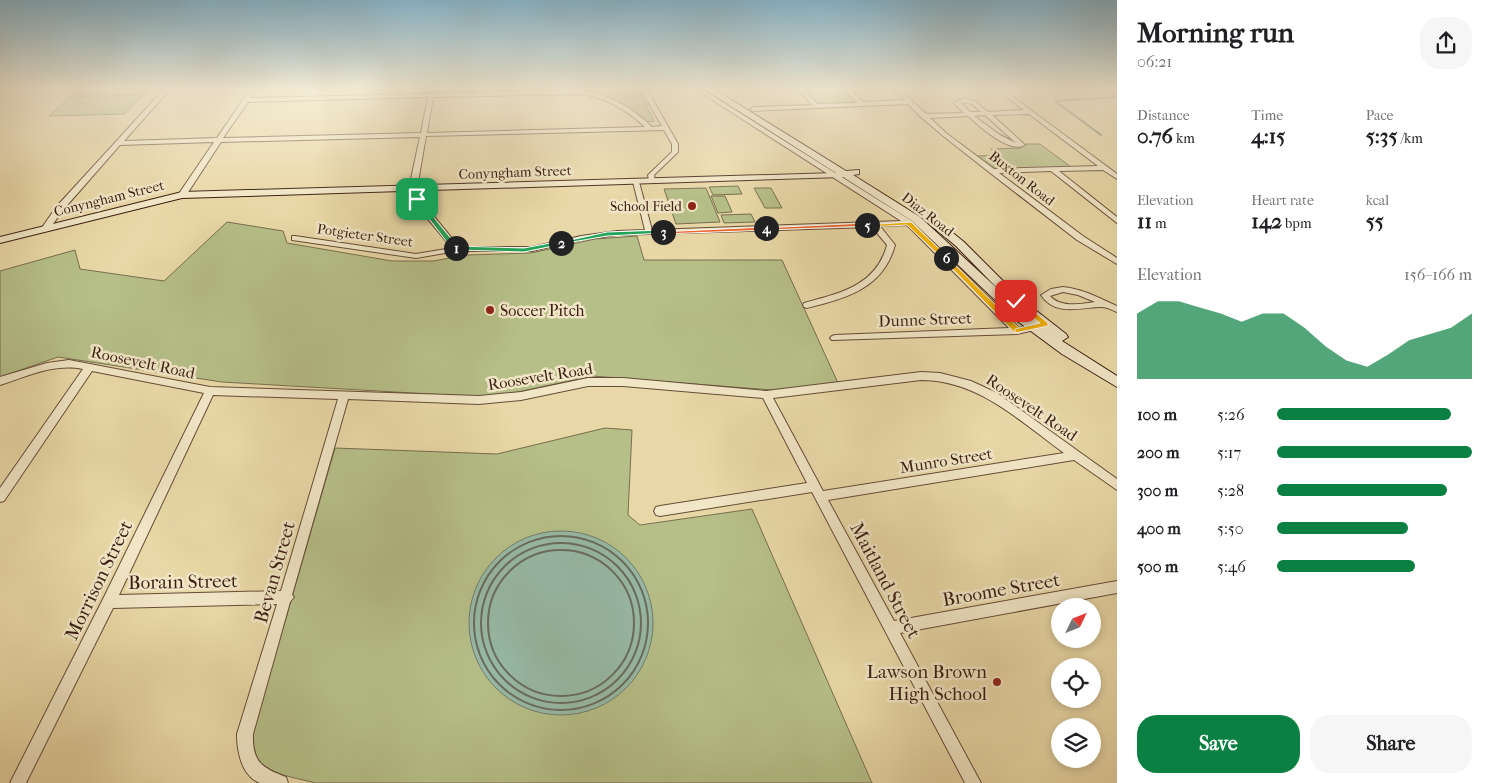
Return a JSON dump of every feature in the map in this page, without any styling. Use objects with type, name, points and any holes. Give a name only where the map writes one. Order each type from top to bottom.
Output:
[{"type":"street","points":[[45,229],[60,208],[135,125]]},
{"type":"street","points":[[182,195],[229,125]]},
{"type":"street","points":[[424,125],[413,188],[420,204],[456,249]]},
{"type":"street","points":[[646,125],[651,129]]},
{"type":"street","points":[[652,181],[651,175],[653,171],[675,152],[672,137],[665,125]]},
{"type":"street","name":"Diaz Road","points":[[759,125],[933,222],[960,244],[1016,301],[1068,341],[1117,372]]},
{"type":"street","name":"Diaz Road","points":[[766,125],[916,219],[1002,302],[1033,328],[1117,382]]},
{"type":"street","name":"Diaz Road","points":[[775,125],[845,174],[909,223],[1017,331]]},
{"type":"street","name":"Buxton Road","points":[[934,125],[991,171],[1080,238],[1117,262]]},
{"type":"street","points":[[982,125],[1007,143],[1015,146],[1022,145],[999,125]]},
{"type":"street","points":[[1047,125],[1117,177]]},
{"type":"street","points":[[118,143],[667,128]]},
{"type":"street","points":[[991,171],[1105,168]]},
{"type":"street","points":[[1052,169],[1102,212],[1117,221]]},
{"type":"street","name":"Conyngham Street","points":[[0,240],[182,195],[845,174]]},
{"type":"street","points":[[636,182],[649,232]]},
{"type":"street","name":"Potgieter Street","points":[[295,238],[404,255],[427,255],[456,249],[524,250],[592,236],[649,232],[909,223]]},
{"type":"street","points":[[807,305],[850,292],[879,271],[890,245],[875,225]]},
{"type":"street","points":[[1106,304],[1058,306],[1049,302],[1045,295],[1050,292],[1072,291],[1093,297],[1117,309]]},
{"type":"street","name":"Dunne Street","points":[[835,338],[1017,331],[1046,324]]},
{"type":"street","name":"Roosevelt Road","points":[[0,381],[62,363],[210,391],[344,397],[495,400],[599,381],[766,395],[921,376],[940,376],[982,389],[1117,485]]},
{"type":"street","points":[[0,497],[90,367]]},
{"type":"street","name":"Morrison Street","points":[[18,783],[109,602],[210,391]]},
{"type":"street","name":"Maitland Street","points":[[766,395],[973,783]]},
{"type":"street","name":"Bevan Street","points":[[280,783],[263,777],[254,770],[247,759],[245,734],[287,597],[344,397]]},
{"type":"street","name":"Munro Street","points":[[660,511],[817,492],[1077,455]]},
{"type":"street","name":"Broome Street","points":[[891,628],[1117,587]]},
{"type":"street","name":"Borain Street","points":[[109,602],[287,597]]},
{"type":"green space","points":[[1026,144],[1040,144],[1071,167],[996,169],[977,156],[998,155],[991,149],[1021,148]]},
{"type":"green space","points":[[738,186],[742,194],[713,195],[709,187]]},
{"type":"green space","name":"School Field","points":[[706,188],[720,222],[676,224],[664,189]]},
{"type":"green space","points":[[754,188],[771,188],[782,208],[765,208]]},
{"type":"green space","points":[[711,196],[725,196],[732,212],[718,213]]},
{"type":"green space","points":[[751,214],[755,222],[724,223],[721,215]]},
{"type":"green space","points":[[227,222],[283,231],[287,243],[392,261],[433,261],[467,255],[531,253],[595,239],[637,236],[644,260],[782,260],[838,383],[772,390],[592,376],[509,394],[482,397],[222,382],[58,357],[0,377],[0,271],[75,250],[80,269],[164,281]]},
{"type":"green space","points":[[605,428],[632,430],[628,515],[640,525],[752,509],[872,783],[315,783],[279,774],[260,763],[255,755],[252,744],[254,729],[335,448],[497,454]]},
{"type":"water","points":[[561,531],[579,533],[596,538],[626,558],[646,588],[651,605],[653,623],[651,641],[646,658],[626,688],[596,708],[579,713],[561,715],[543,713],[526,708],[496,688],[476,658],[471,641],[469,623],[471,605],[476,588],[496,558],[526,538],[543,533]]},
{"type":"waterway","points":[[1087,125],[1101,135]]},
{"type":"place","name":"School Field","points":[[692,206]]},
{"type":"place","name":"Soccer Pitch","points":[[490,310]]},
{"type":"place","name":"Lawson Brown High School","points":[[997,682]]},
{"type":"route","points":[[417,199],[456,249],[524,250],[581,238],[617,233],[909,223],[1017,331],[1046,324],[1016,301]]}]
